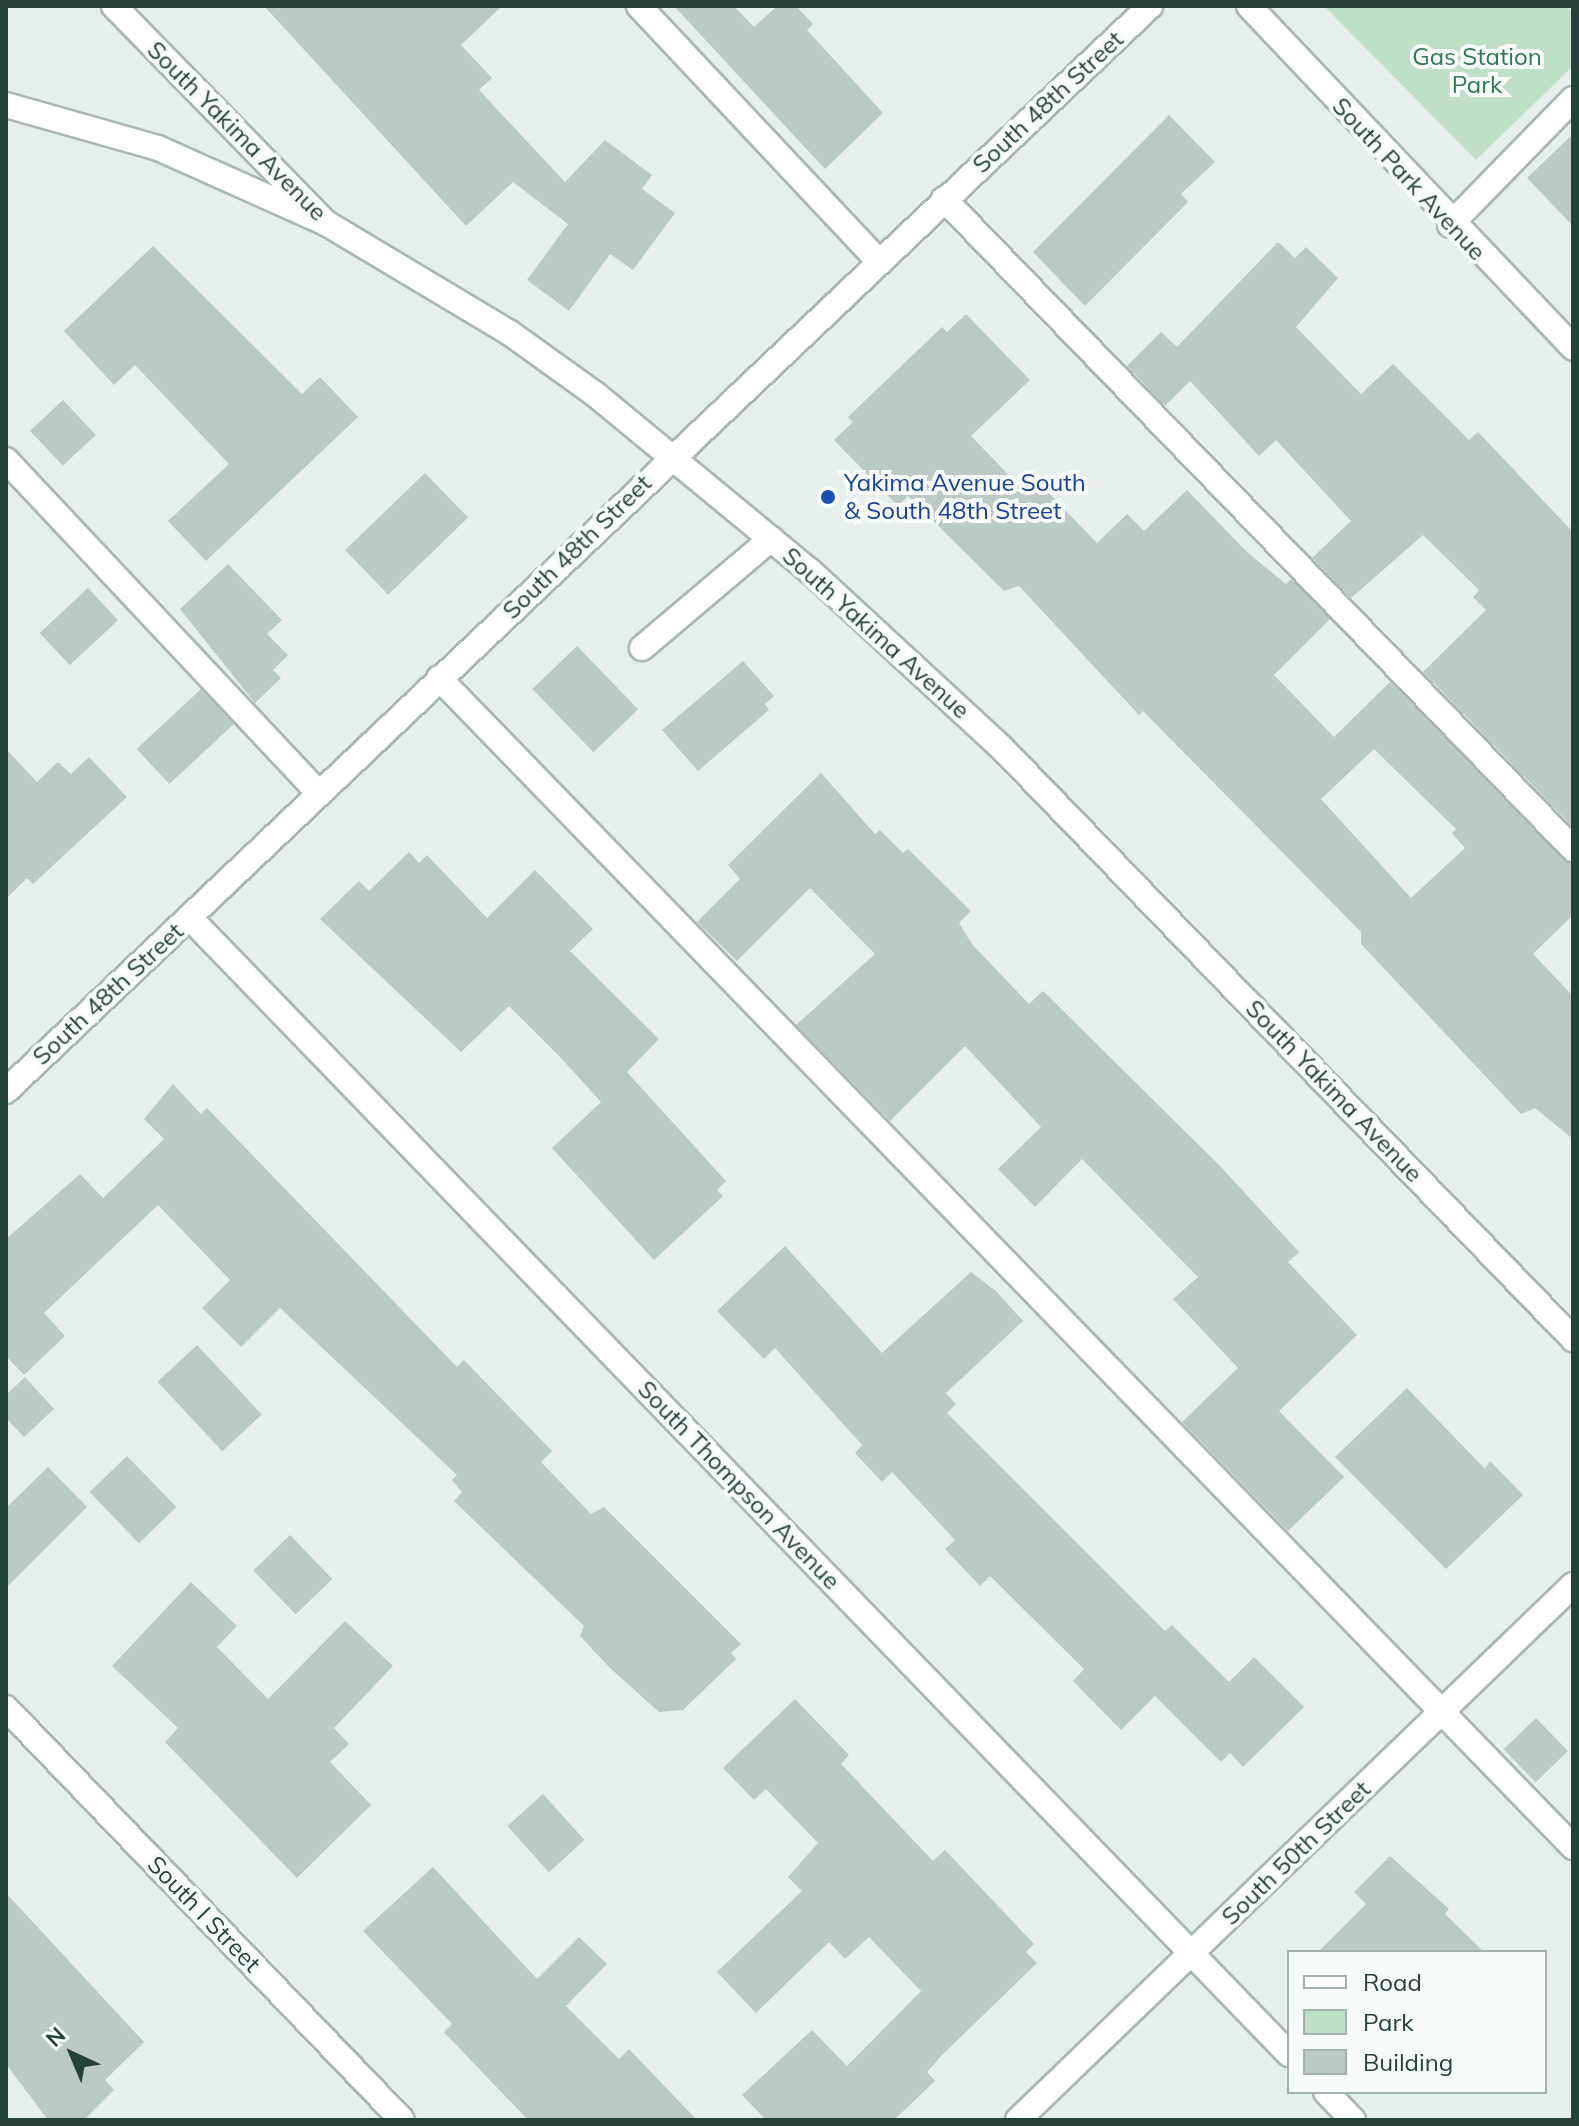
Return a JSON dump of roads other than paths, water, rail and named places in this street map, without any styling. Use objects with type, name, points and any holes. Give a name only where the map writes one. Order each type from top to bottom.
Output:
[{"type":"street","name":"South Yakima Avenue","points":[[114,6],[326,223],[510,333],[672,456],[771,539],[1002,748],[1573,1339]]},
{"type":"street","points":[[639,6],[879,262]]},
{"type":"street","name":"South 48th Street","points":[[6,1091],[672,456],[1150,6]]},
{"type":"street","name":"South Park Avenue","points":[[1249,6],[1450,225],[1573,348]]},
{"type":"street","points":[[1450,225],[1573,99]]},
{"type":"street","points":[[6,105],[158,148],[326,223]]},
{"type":"street","points":[[944,199],[1573,849]]},
{"type":"street","points":[[6,460],[319,793]]},
{"type":"street","points":[[642,648],[771,539]]},
{"type":"street","points":[[439,678],[1573,1847]]},
{"type":"street","name":"South Thompson Avenue","points":[[189,917],[1287,2052]]},
{"type":"street","name":"South 50th Street","points":[[1018,2120],[1573,1585]]},
{"type":"street","name":"South I Street","points":[[6,1708],[402,2120]]},
{"type":"street","points":[[1328,2094],[1353,2120]]},
{"type":"place","name":"Yakima Avenue South & South 48th Street","points":[[828,497]]},
{"type":"park label","name":"Gas Station Park","points":[[1477,71]]}]
